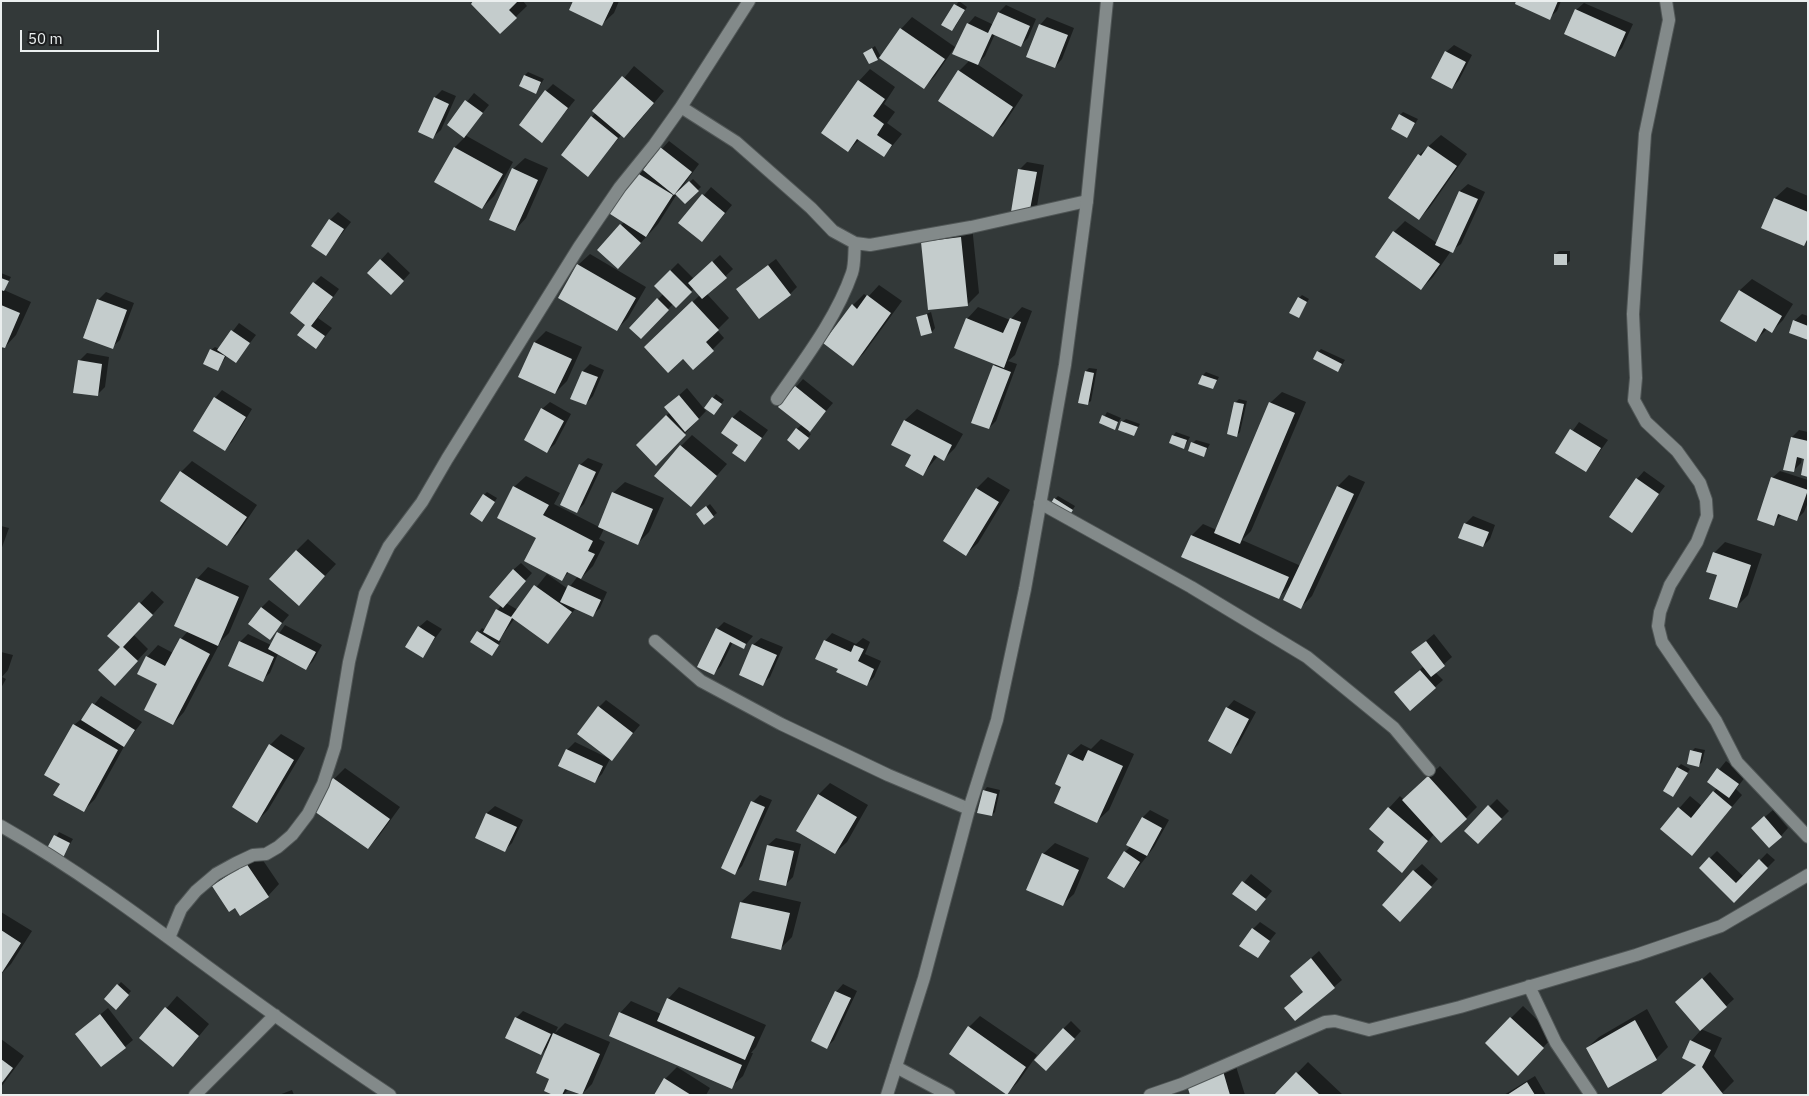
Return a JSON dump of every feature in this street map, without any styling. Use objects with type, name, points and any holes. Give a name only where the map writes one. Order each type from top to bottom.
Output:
[{"type":"street","points":[[169,938],[181,909],[196,890],[216,874],[236,863],[253,855],[266,854],[278,847],[292,835],[308,814],[323,784],[335,747],[349,662],[365,594],[388,546],[422,502],[579,247],[620,187],[654,145],[681,107],[749,1]]},
{"type":"street","points":[[887,1095],[924,978],[969,809],[997,720],[1066,364],[1087,201],[1107,1]]},
{"type":"street","points":[[1666,1],[1669,20],[1645,134],[1639,205],[1633,314],[1636,378],[1634,400],[1646,422],[1677,451],[1700,483],[1706,500],[1707,516],[1697,542],[1670,585],[1660,612],[1658,626],[1662,642],[1716,721],[1737,762],[1808,838]]},
{"type":"street","points":[[681,107],[736,142],[811,208],[833,231],[855,243],[870,245],[1087,201]]},
{"type":"street","points":[[777,399],[819,339],[853,272],[855,243]]},
{"type":"street","points":[[1040,503],[1191,588],[1307,657],[1394,728],[1429,770]]},
{"type":"street","points":[[655,642],[701,681],[781,724],[888,775],[969,809]]},
{"type":"street","points":[[1,826],[44,850],[275,1016],[390,1095]]},
{"type":"street","points":[[1150,1095],[1182,1084],[1325,1022],[1335,1021],[1358,1029],[1369,1030],[1417,1016],[1460,1007],[1636,955],[1721,926],[1808,875]]},
{"type":"street","points":[[1529,986],[1556,1043],[1591,1095]]},
{"type":"street","points":[[195,1095],[275,1016]]},
{"type":"street","points":[[896,1067],[949,1095]]},
{"type":"building","points":[[473,1],[518,1],[509,10],[517,18],[500,34],[471,4]]},
{"type":"building","points":[[573,1],[614,1],[602,26],[569,10]]},
{"type":"building","points":[[1516,1],[1558,1],[1550,20],[1515,4]]},
{"type":"building","points":[[954,4],[965,10],[952,31],[941,25]]},
{"type":"building","points":[[1575,9],[1626,32],[1615,57],[1564,34]]},
{"type":"building","points":[[998,12],[1030,26],[1021,47],[992,34],[978,65],[952,54],[967,23],[988,33]]},
{"type":"building","points":[[1039,24],[1068,35],[1055,68],[1026,57]]},
{"type":"building","points":[[900,28],[945,59],[924,89],[879,58]]},
{"type":"building","points":[[872,48],[878,60],[869,64],[863,53]]},
{"type":"building","points":[[1445,51],[1466,62],[1452,89],[1431,78]]},
{"type":"building","points":[[958,70],[1013,107],[993,137],[938,101]]},
{"type":"building","points":[[524,75],[541,82],[536,94],[519,86]]},
{"type":"building","points":[[622,76],[654,103],[624,138],[592,111]]},
{"type":"building","points":[[858,80],[885,99],[873,116],[884,124],[877,135],[892,145],[884,157],[857,139],[848,152],[821,133]]},
{"type":"building","points":[[545,90],[568,108],[542,143],[519,125]]},
{"type":"building","points":[[434,97],[449,104],[433,139],[418,132]]},
{"type":"building","points":[[465,100],[483,113],[464,138],[447,125]]},
{"type":"building","points":[[1399,114],[1415,123],[1407,138],[1391,129]]},
{"type":"building","points":[[591,116],[618,138],[588,177],[561,155]]},
{"type":"building","points":[[1428,146],[1457,166],[1419,220],[1388,198],[1418,154],[1421,156]]},
{"type":"building","points":[[454,147],[503,174],[482,209],[434,182]]},
{"type":"building","points":[[660,147],[692,172],[674,195],[643,170]]},
{"type":"building","points":[[512,168],[538,180],[515,231],[489,220]]},
{"type":"building","points":[[1018,169],[1037,172],[1029,215],[1011,212]]},
{"type":"building","points":[[634,171],[673,195],[646,237],[607,212]]},
{"type":"building","points":[[689,181],[699,191],[685,204],[675,194]]},
{"type":"building","points":[[1459,191],[1478,199],[1453,253],[1435,245]]},
{"type":"building","points":[[702,194],[725,213],[702,242],[678,223]]},
{"type":"building","points":[[1774,198],[1808,212],[1808,238],[1804,246],[1761,228]]},
{"type":"building","points":[[329,219],[344,229],[326,256],[311,246]]},
{"type":"building","points":[[620,224],[641,243],[618,269],[597,250]]},
{"type":"building","points":[[1393,231],[1440,264],[1421,290],[1375,257]]},
{"type":"building","points":[[961,237],[968,306],[928,310],[921,242]]},
{"type":"building","points":[[1554,254],[1567,254],[1567,265],[1554,265]]},
{"type":"building","points":[[380,259],[404,281],[391,295],[367,273]]},
{"type":"building","points":[[712,261],[727,278],[702,299],[688,283]]},
{"type":"building","points":[[577,264],[636,298],[617,331],[558,298]]},
{"type":"building","points":[[768,265],[791,295],[759,319],[736,289]]},
{"type":"building","points":[[670,270],[692,292],[676,308],[654,286]]},
{"type":"building","points":[[1,278],[9,281],[4,291],[1,290]]},
{"type":"building","points":[[313,282],[333,297],[311,326],[325,336],[316,349],[297,335],[305,325],[290,313]]},
{"type":"building","points":[[1739,290],[1782,316],[1772,333],[1764,328],[1756,342],[1720,321]]},
{"type":"building","points":[[867,295],[891,313],[853,366],[823,343],[852,304],[857,309]]},
{"type":"building","points":[[1298,297],[1307,302],[1299,318],[1289,313]]},
{"type":"building","points":[[657,298],[669,310],[641,339],[629,328]]},
{"type":"building","points":[[97,299],[127,310],[113,349],[83,338]]},
{"type":"building","points":[[692,301],[719,330],[706,342],[714,351],[693,370],[683,359],[668,373],[644,347]]},
{"type":"building","points":[[1,305],[20,313],[5,348],[1,347]]},
{"type":"building","points":[[927,314],[932,333],[921,336],[916,317]]},
{"type":"building","points":[[966,318],[1003,333],[1010,318],[1021,322],[1004,368],[954,348]]},
{"type":"building","points":[[1793,320],[1808,326],[1808,340],[1789,333]]},
{"type":"building","points":[[231,330],[250,343],[236,363],[217,350]]},
{"type":"building","points":[[534,342],[572,359],[555,394],[518,377]]},
{"type":"building","points":[[210,349],[225,356],[218,371],[203,364]]},
{"type":"building","points":[[1317,351],[1342,364],[1338,372],[1313,359]]},
{"type":"building","points":[[78,360],[102,364],[98,396],[73,393]]},
{"type":"building","points":[[993,365],[1011,372],[989,429],[971,423]]},
{"type":"building","points":[[582,371],[598,377],[586,405],[570,399]]},
{"type":"building","points":[[1085,371],[1094,373],[1088,405],[1078,403]]},
{"type":"building","points":[[1202,375],[1217,380],[1213,389],[1198,384]]},
{"type":"building","points":[[795,386],[826,411],[810,432],[778,407]]},
{"type":"building","points":[[679,395],[699,419],[685,432],[664,407]]},
{"type":"building","points":[[214,397],[246,417],[225,451],[193,431]]},
{"type":"building","points":[[712,397],[722,404],[714,415],[704,408]]},
{"type":"building","points":[[1234,402],[1244,404],[1237,437],[1227,434]]},
{"type":"building","points":[[1269,402],[1295,413],[1240,544],[1214,533]]},
{"type":"building","points":[[541,408],[564,421],[547,453],[524,440]]},
{"type":"building","points":[[666,415],[686,435],[656,466],[636,445]]},
{"type":"building","points":[[1102,415],[1118,422],[1115,430],[1099,423]]},
{"type":"building","points":[[732,417],[762,438],[745,462],[732,453],[738,445],[721,433]]},
{"type":"building","points":[[904,420],[952,445],[944,461],[934,455],[923,476],[905,466],[911,455],[891,445]]},
{"type":"building","points":[[1121,421],[1138,427],[1134,436],[1118,430]]},
{"type":"building","points":[[796,428],[809,438],[799,450],[787,440]]},
{"type":"building","points":[[1570,429],[1601,448],[1586,472],[1555,453]]},
{"type":"building","points":[[1172,435],[1187,440],[1184,449],[1169,443]]},
{"type":"building","points":[[1791,437],[1808,441],[1808,477],[1801,475],[1804,459],[1797,457],[1794,472],[1783,470]]},
{"type":"building","points":[[1191,442],[1207,448],[1204,457],[1188,451]]},
{"type":"building","points":[[680,445],[717,476],[691,507],[654,476]]},
{"type":"building","points":[[579,464],[596,472],[577,513],[560,505]]},
{"type":"building","points":[[180,471],[247,517],[227,546],[160,501]]},
{"type":"building","points":[[1771,477],[1808,490],[1797,521],[1778,514],[1774,526],[1757,520]]},
{"type":"building","points":[[1636,478],[1659,494],[1632,533],[1609,517]]},
{"type":"building","points":[[513,486],[549,505],[543,515],[593,541],[588,551],[595,554],[581,579],[567,572],[562,581],[524,561],[536,538],[497,518]]},
{"type":"building","points":[[1337,486],[1354,494],[1301,609],[1283,600]]},
{"type":"building","points":[[976,488],[999,502],[966,556],[943,541]]},
{"type":"building","points":[[612,492],[653,509],[638,545],[598,527]]},
{"type":"building","points":[[483,494],[495,502],[482,522],[470,514]]},
{"type":"building","points":[[1054,498],[1073,510],[1065,522],[1047,510]]},
{"type":"building","points":[[706,506],[714,517],[704,525],[696,514]]},
{"type":"building","points":[[1464,523],[1489,532],[1483,547],[1458,538]]},
{"type":"building","points":[[1191,535],[1289,577],[1279,599],[1181,557]]},
{"type":"building","points":[[296,550],[325,576],[299,606],[269,579]]},
{"type":"building","points":[[1713,552],[1751,565],[1737,608],[1709,599],[1717,575],[1706,572]]},
{"type":"building","points":[[513,569],[526,581],[503,608],[489,597]]},
{"type":"building","points":[[196,578],[239,597],[218,646],[174,626]]},
{"type":"building","points":[[534,585],[572,612],[548,644],[512,618],[499,641],[483,632],[496,609],[511,617]]},
{"type":"building","points":[[568,585],[601,600],[593,617],[560,602]]},
{"type":"building","points":[[139,602],[153,615],[123,647],[138,661],[115,686],[98,670],[120,647],[107,636]]},
{"type":"building","points":[[261,607],[282,623],[270,640],[248,624]]},
{"type":"building","points":[[418,626],[435,637],[423,658],[405,647]]},
{"type":"building","points":[[716,628],[746,644],[744,649],[730,642],[714,675],[697,667]]},
{"type":"building","points":[[477,631],[499,645],[492,656],[470,642]]},
{"type":"building","points":[[277,632],[316,652],[306,670],[268,649]]},
{"type":"building","points":[[180,638],[210,654],[173,725],[144,710],[157,684],[137,674],[146,656],[165,666]]},
{"type":"building","points":[[824,640],[851,652],[854,645],[864,649],[858,661],[874,669],[867,686],[836,672],[838,669],[815,659]]},
{"type":"building","points":[[239,641],[274,657],[263,682],[228,666]]},
{"type":"building","points":[[1426,641],[1445,666],[1431,677],[1411,652]]},
{"type":"building","points":[[752,644],[777,655],[763,686],[739,675]]},
{"type":"building","points":[[1420,670],[1436,688],[1410,711],[1394,692]]},
{"type":"building","points":[[92,703],[135,730],[124,747],[81,720]]},
{"type":"building","points":[[598,706],[633,733],[612,761],[577,734]]},
{"type":"building","points":[[1226,707],[1249,719],[1231,754],[1208,741]]},
{"type":"building","points":[[73,724],[118,750],[84,812],[53,795],[60,784],[44,775]]},
{"type":"building","points":[[269,744],[294,760],[257,823],[232,807]]},
{"type":"building","points":[[566,749],[603,766],[595,783],[558,766]]},
{"type":"building","points":[[1088,750],[1123,766],[1097,823],[1054,803],[1061,787],[1055,784],[1068,754],[1083,761]]},
{"type":"building","points":[[1690,750],[1702,753],[1699,767],[1687,764]]},
{"type":"building","points":[[1677,767],[1688,773],[1673,797],[1663,791]]},
{"type":"building","points":[[1717,768],[1739,784],[1729,798],[1707,782]]},
{"type":"building","points":[[1428,776],[1467,819],[1441,843],[1402,800]]},
{"type":"building","points":[[333,778],[390,819],[368,849],[311,809]]},
{"type":"building","points":[[983,790],[997,794],[992,816],[977,813]]},
{"type":"building","points":[[1713,791],[1732,807],[1692,856],[1660,829],[1678,807],[1691,818]]},
{"type":"building","points":[[818,794],[857,817],[835,854],[796,831]]},
{"type":"building","points":[[751,801],[765,807],[735,875],[721,868]]},
{"type":"building","points":[[1488,805],[1502,819],[1478,844],[1464,831]]},
{"type":"building","points":[[1388,807],[1428,841],[1402,873],[1377,851],[1384,842],[1369,829]]},
{"type":"building","points":[[486,813],[517,827],[505,852],[475,838]]},
{"type":"building","points":[[1764,816],[1782,837],[1769,848],[1751,828]]},
{"type":"building","points":[[1142,817],[1162,828],[1147,856],[1126,845]]},
{"type":"building","points":[[54,835],[70,843],[63,858],[46,850]]},
{"type":"building","points":[[767,845],[794,851],[786,886],[759,880]]},
{"type":"building","points":[[1124,851],[1140,862],[1124,888],[1107,878]]},
{"type":"building","points":[[1042,853],[1079,870],[1063,906],[1026,890]]},
{"type":"building","points":[[1709,857],[1736,883],[1759,859],[1768,868],[1734,903],[1699,868]]},
{"type":"building","points":[[246,863],[269,897],[240,916],[235,908],[229,912],[212,886]]},
{"type":"building","points":[[1413,870],[1432,887],[1400,922],[1382,905]]},
{"type":"building","points":[[1242,881],[1266,899],[1256,911],[1232,894]]},
{"type":"building","points":[[740,902],[790,913],[781,950],[731,938]]},
{"type":"building","points":[[1252,928],[1270,941],[1258,958],[1239,946]]},
{"type":"building","points":[[1,930],[21,943],[1,974]]},
{"type":"building","points":[[1311,958],[1335,988],[1295,1021],[1284,1008],[1303,992],[1290,976]]},
{"type":"building","points":[[1702,978],[1727,1007],[1700,1031],[1675,1002]]},
{"type":"building","points":[[117,984],[129,995],[116,1010],[104,999]]},
{"type":"building","points":[[835,991],[851,998],[827,1049],[811,1041]]},
{"type":"building","points":[[667,998],[755,1037],[745,1060],[657,1021]]},
{"type":"building","points":[[165,1007],[199,1036],[173,1067],[139,1038]]},
{"type":"building","points":[[619,1012],[742,1065],[732,1089],[609,1036]]},
{"type":"building","points":[[100,1014],[126,1048],[101,1067],[75,1034]]},
{"type":"building","points":[[515,1017],[551,1034],[541,1055],[505,1038]]},
{"type":"building","points":[[1510,1017],[1544,1048],[1518,1076],[1485,1043]]},
{"type":"building","points":[[1635,1020],[1657,1060],[1608,1088],[1586,1048]]},
{"type":"building","points":[[968,1026],[1026,1067],[1007,1095],[949,1054]]},
{"type":"building","points":[[1063,1028],[1075,1039],[1046,1071],[1034,1060]]},
{"type":"building","points":[[553,1033],[600,1054],[582,1095],[565,1089],[562,1095],[553,1095],[544,1091],[549,1079],[536,1073]]},
{"type":"building","points":[[1690,1040],[1711,1050],[1702,1067],[1722,1095],[1660,1095],[1696,1065],[1682,1058]]},
{"type":"building","points":[[1,1059],[13,1068],[1,1084]]},
{"type":"building","points":[[1223,1071],[1230,1095],[1190,1095],[1186,1082]]},
{"type":"building","points":[[1296,1072],[1320,1095],[1274,1095]]},
{"type":"building","points":[[664,1078],[691,1095],[654,1095]]},
{"type":"building","points":[[1527,1082],[1535,1095],[1507,1095]]}]
